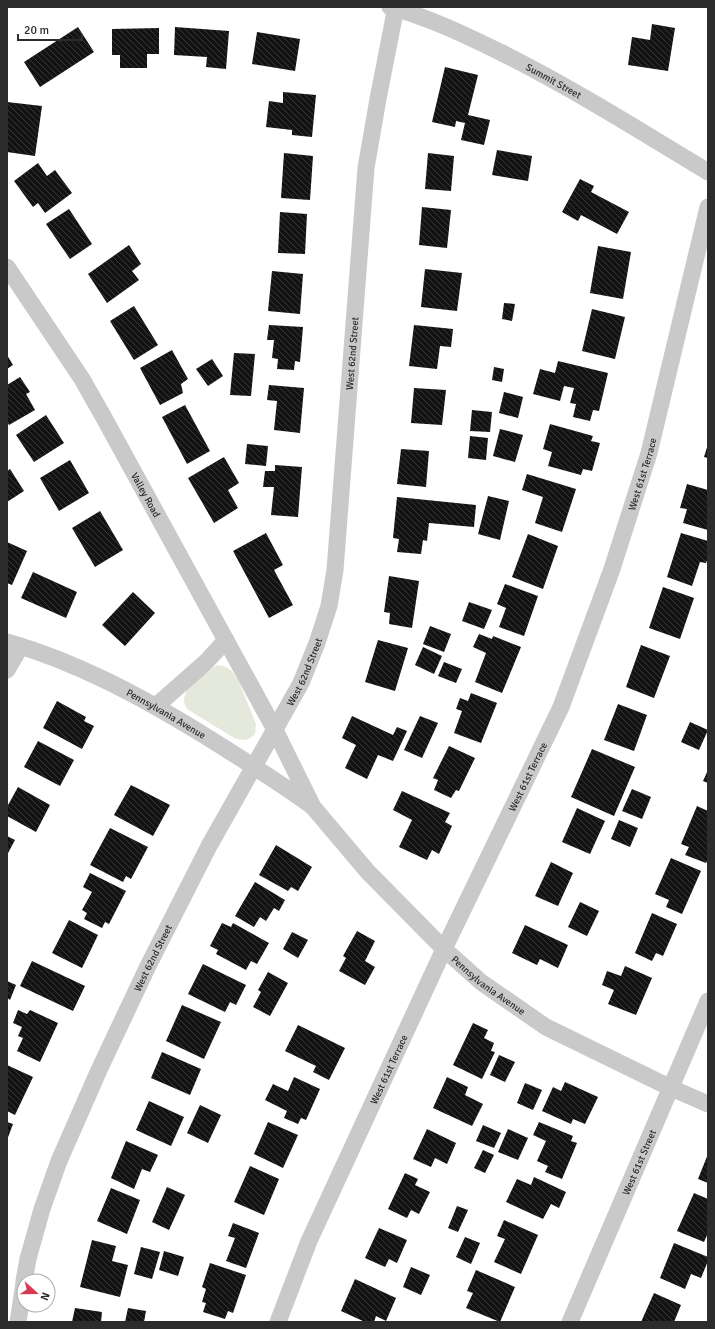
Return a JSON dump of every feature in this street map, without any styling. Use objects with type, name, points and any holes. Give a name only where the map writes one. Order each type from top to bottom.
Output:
[{"type":"street","name":"Summit Street","points":[[394,7],[478,41],[520,62],[612,113],[708,172]]},
{"type":"street","name":"West 62nd Street","points":[[26,1273],[42,1209],[59,1161],[99,1070],[148,966],[198,867],[274,728],[301,684],[317,643],[329,606],[334,577],[366,168],[394,7]]},
{"type":"street","name":"West 61st Terrace","points":[[278,1322],[309,1241],[444,949],[561,707],[612,569],[649,453],[708,207]]},
{"type":"street","name":"Valley Road","points":[[7,267],[82,378],[274,728]]},
{"type":"street","points":[[156,706],[206,662],[226,640]]},
{"type":"street","name":"Pennsylvania Avenue","points":[[14,644],[81,668],[156,706],[254,765],[313,807]]},
{"type":"street","points":[[7,670],[14,644]]},
{"type":"street","name":"Pennsylvania Avenue","points":[[274,728],[313,807],[368,872],[444,949],[481,982],[546,1027],[671,1088],[708,1104]]},
{"type":"street","name":"West 61st Street","points":[[570,1322],[708,1001]]},
{"type":"shaded area","points":[[217,665],[224,666],[232,671],[239,682],[256,724],[255,734],[248,739],[243,740],[234,738],[187,709],[184,702],[188,689],[199,678]]},
{"type":"building","points":[[652,24],[675,28],[668,71],[628,65],[632,37],[650,40]]},
{"type":"building","points":[[78,27],[94,52],[40,87],[24,62]]},
{"type":"building","points":[[175,27],[229,31],[226,69],[206,67],[207,57],[174,55]]},
{"type":"building","points":[[159,28],[159,54],[147,54],[147,68],[120,68],[120,55],[112,55],[112,29]]},
{"type":"building","points":[[257,32],[300,39],[295,71],[252,64]]},
{"type":"building","points":[[445,67],[478,75],[468,115],[490,120],[484,145],[461,140],[465,123],[456,121],[455,127],[432,122]]},
{"type":"building","points":[[283,92],[316,95],[312,137],[292,135],[292,130],[266,127],[269,101],[283,103]]},
{"type":"building","points":[[7,102],[42,106],[35,156],[7,152]]},
{"type":"building","points":[[497,150],[532,156],[528,181],[492,175]]},
{"type":"building","points":[[284,153],[313,156],[310,200],[281,198]]},
{"type":"building","points":[[428,153],[454,156],[451,191],[425,189]]},
{"type":"building","points":[[38,163],[47,176],[55,170],[72,193],[45,213],[38,203],[33,207],[14,181]]},
{"type":"building","points":[[580,179],[594,186],[591,192],[629,212],[617,234],[581,215],[578,221],[562,212]]},
{"type":"building","points":[[422,207],[451,210],[447,248],[419,245]]},
{"type":"building","points":[[69,209],[92,244],[70,259],[46,224]]},
{"type":"building","points":[[280,212],[307,214],[305,254],[278,253]]},
{"type":"building","points":[[129,245],[141,264],[132,271],[139,280],[107,303],[88,274]]},
{"type":"building","points":[[598,246],[631,252],[623,299],[590,293]]},
{"type":"building","points":[[425,269],[462,273],[457,311],[421,307]]},
{"type":"building","points":[[272,271],[303,274],[300,314],[268,311]]},
{"type":"building","points":[[504,303],[515,304],[512,321],[502,319]]},
{"type":"building","points":[[134,306],[158,345],[134,360],[110,321]]},
{"type":"building","points":[[592,309],[625,317],[615,359],[582,351]]},
{"type":"building","points":[[269,325],[303,327],[300,362],[295,361],[294,370],[277,369],[278,359],[272,358],[274,340],[267,340]]},
{"type":"building","points":[[414,325],[453,329],[451,347],[440,346],[437,369],[409,366]]},
{"type":"building","points":[[172,350],[188,379],[181,384],[183,393],[160,405],[140,368]]},
{"type":"building","points":[[234,353],[255,354],[251,396],[230,395]]},
{"type":"building","points":[[7,355],[13,365],[7,369]]},
{"type":"building","points":[[212,359],[223,376],[208,386],[196,369]]},
{"type":"building","points":[[558,361],[608,373],[599,411],[593,410],[590,421],[573,417],[576,404],[570,403],[574,388],[564,386],[560,401],[533,394],[540,369],[555,373]]},
{"type":"building","points":[[494,367],[504,369],[502,382],[492,380]]},
{"type":"building","points":[[20,377],[30,392],[26,394],[35,410],[9,425],[7,422],[7,385]]},
{"type":"building","points":[[269,385],[304,388],[300,433],[274,430],[277,401],[267,400]]},
{"type":"building","points":[[414,388],[446,390],[442,425],[411,423]]},
{"type":"building","points":[[504,392],[523,397],[518,418],[499,413]]},
{"type":"building","points":[[185,405],[210,451],[187,464],[162,417]]},
{"type":"building","points":[[472,410],[492,412],[490,432],[470,431]]},
{"type":"building","points":[[46,415],[64,443],[34,462],[16,435]]},
{"type":"building","points":[[550,424],[593,436],[591,441],[600,443],[592,471],[583,469],[581,475],[548,466],[552,452],[543,449]]},
{"type":"building","points":[[500,429],[523,435],[515,462],[493,456]]},
{"type":"building","points":[[470,436],[488,438],[486,460],[468,458]]},
{"type":"building","points":[[247,444],[268,446],[266,466],[245,464]]},
{"type":"building","points":[[708,444],[708,458],[704,457]]},
{"type":"building","points":[[401,449],[429,451],[426,487],[397,484]]},
{"type":"building","points":[[224,457],[239,483],[228,490],[238,508],[214,523],[188,478]]},
{"type":"building","points":[[70,460],[89,493],[59,511],[40,478]]},
{"type":"building","points":[[275,465],[302,467],[298,517],[271,515],[274,487],[263,487],[265,471],[275,471]]},
{"type":"building","points":[[10,469],[24,491],[7,502],[7,471]]},
{"type":"building","points":[[527,474],[576,489],[562,532],[535,523],[543,497],[522,490]]},
{"type":"building","points":[[687,484],[708,490],[708,530],[683,523],[687,509],[680,508]]},
{"type":"building","points":[[488,496],[509,501],[500,540],[478,534]]},
{"type":"building","points":[[397,497],[476,505],[474,527],[429,523],[427,541],[423,540],[421,554],[397,552],[399,539],[393,538]]},
{"type":"building","points":[[100,511],[123,550],[95,567],[72,528]]},
{"type":"building","points":[[266,533],[283,565],[274,570],[293,605],[269,618],[233,551]]},
{"type":"building","points":[[681,533],[708,541],[708,558],[706,563],[700,562],[692,586],[667,577]]},
{"type":"building","points":[[528,534],[558,546],[543,589],[512,577]]},
{"type":"building","points":[[7,542],[27,551],[12,585],[7,583]]},
{"type":"building","points":[[33,572],[77,592],[66,618],[21,598]]},
{"type":"building","points":[[389,576],[419,581],[412,628],[389,624],[390,613],[384,612]]},
{"type":"building","points":[[505,584],[538,596],[524,636],[499,627],[506,608],[497,604]]},
{"type":"building","points":[[663,587],[694,598],[680,639],[649,628]]},
{"type":"building","points":[[133,592],[155,613],[125,646],[102,625]]},
{"type":"building","points":[[469,602],[492,610],[484,629],[462,621]]},
{"type":"building","points":[[430,626],[451,634],[444,652],[423,644]]},
{"type":"building","points":[[479,634],[492,639],[493,636],[521,647],[502,693],[475,682],[486,653],[473,647]]},
{"type":"building","points":[[378,640],[408,648],[395,691],[365,682]]},
{"type":"building","points":[[641,645],[670,656],[654,698],[626,687]]},
{"type":"building","points":[[423,647],[442,656],[434,674],[415,665]]},
{"type":"building","points":[[444,662],[462,669],[456,683],[438,676]]},
{"type":"building","points":[[471,693],[497,703],[481,743],[454,733],[462,711],[456,709],[460,698],[468,701]]},
{"type":"building","points":[[57,701],[86,717],[84,721],[94,726],[82,749],[43,728]]},
{"type":"building","points":[[618,704],[647,715],[634,751],[604,740]]},
{"type":"building","points":[[352,716],[393,735],[397,727],[407,731],[393,761],[378,755],[367,779],[345,768],[356,745],[342,738]]},
{"type":"building","points":[[420,716],[438,723],[422,758],[404,750]]},
{"type":"building","points":[[690,722],[708,730],[699,750],[681,742]]},
{"type":"building","points":[[38,741],[74,760],[60,786],[24,767]]},
{"type":"building","points":[[449,746],[475,758],[459,791],[456,790],[451,798],[434,790],[438,780],[433,778]]},
{"type":"building","points":[[592,749],[635,767],[614,816],[571,797]]},
{"type":"building","points":[[708,770],[708,783],[703,781]]},
{"type":"building","points":[[131,785],[170,805],[153,836],[114,815]]},
{"type":"building","points":[[18,787],[50,805],[36,832],[7,816],[7,807]]},
{"type":"building","points":[[632,789],[651,797],[642,819],[622,811]]},
{"type":"building","points":[[402,791],[450,813],[445,822],[452,826],[439,854],[432,850],[427,860],[399,847],[412,820],[393,810]]},
{"type":"building","points":[[697,806],[708,811],[708,859],[706,863],[685,855],[689,847],[681,844]]},
{"type":"building","points":[[577,808],[605,821],[590,854],[562,842]]},
{"type":"building","points":[[619,820],[638,828],[630,847],[611,839]]},
{"type":"building","points":[[110,828],[148,847],[131,879],[126,876],[123,882],[90,865]]},
{"type":"building","points":[[7,836],[15,840],[7,855]]},
{"type":"building","points":[[276,845],[312,867],[298,891],[291,887],[288,891],[259,875]]},
{"type":"building","points":[[671,858],[701,871],[682,914],[666,907],[669,900],[655,894]]},
{"type":"building","points":[[551,862],[573,873],[558,906],[535,896]]},
{"type":"building","points":[[90,873],[126,891],[109,924],[105,922],[102,928],[84,919],[87,913],[82,910],[92,892],[83,887]]},
{"type":"building","points":[[255,882],[285,900],[279,911],[274,908],[266,921],[260,917],[254,927],[235,916]]},
{"type":"building","points":[[580,902],[599,911],[587,936],[568,927]]},
{"type":"building","points":[[652,913],[677,924],[663,956],[656,953],[652,961],[635,953]]},
{"type":"building","points":[[69,920],[98,935],[82,968],[52,953]]},
{"type":"building","points":[[222,923],[231,927],[233,923],[269,943],[257,964],[251,961],[246,970],[216,954],[218,950],[210,946]]},
{"type":"building","points":[[525,925],[568,945],[558,968],[540,959],[537,965],[512,953]]},
{"type":"building","points":[[357,931],[375,941],[365,961],[375,967],[365,985],[339,971],[346,958],[343,956]]},
{"type":"building","points":[[292,932],[308,940],[298,958],[283,949]]},
{"type":"building","points":[[32,961],[85,986],[73,1011],[20,986]]},
{"type":"building","points":[[203,964],[246,985],[236,1005],[230,1002],[225,1012],[188,994]]},
{"type":"building","points":[[625,966],[652,978],[636,1015],[608,1004],[614,990],[602,985],[607,971],[621,976]]},
{"type":"building","points":[[268,972],[288,983],[270,1016],[253,1007],[261,992],[258,990]]},
{"type":"building","points":[[7,981],[16,985],[10,1000],[7,998]]},
{"type":"building","points":[[182,1005],[221,1022],[204,1059],[166,1041]]},
{"type":"building","points":[[18,1010],[27,1014],[30,1010],[58,1023],[40,1062],[17,1051],[23,1038],[18,1036],[22,1027],[13,1023]]},
{"type":"building","points":[[473,1023],[488,1030],[484,1038],[494,1043],[491,1051],[495,1052],[482,1079],[453,1065]]},
{"type":"building","points":[[298,1025],[345,1048],[329,1080],[313,1072],[316,1066],[285,1051]]},
{"type":"building","points":[[162,1052],[201,1069],[190,1095],[151,1078]]},
{"type":"building","points":[[499,1055],[515,1062],[505,1082],[490,1075]]},
{"type":"building","points":[[7,1065],[33,1077],[15,1115],[7,1111]]},
{"type":"building","points":[[294,1077],[320,1089],[306,1120],[301,1118],[298,1124],[284,1118],[287,1111],[265,1100],[273,1084],[288,1091]]},
{"type":"building","points":[[447,1077],[468,1087],[465,1095],[483,1104],[472,1126],[433,1108]]},
{"type":"building","points":[[565,1082],[598,1097],[585,1124],[573,1119],[571,1124],[542,1111],[553,1087],[561,1091]]},
{"type":"building","points":[[525,1083],[542,1090],[533,1110],[517,1103]]},
{"type":"building","points":[[149,1101],[184,1117],[171,1146],[136,1130]]},
{"type":"building","points":[[200,1105],[221,1115],[208,1143],[187,1133]]},
{"type":"building","points":[[7,1122],[13,1124],[7,1140]]},
{"type":"building","points":[[268,1122],[298,1135],[283,1168],[254,1154]]},
{"type":"building","points":[[539,1122],[573,1136],[571,1141],[577,1143],[562,1179],[545,1172],[548,1166],[537,1161],[546,1141],[533,1135]]},
{"type":"building","points":[[483,1125],[501,1133],[494,1148],[476,1141]]},
{"type":"building","points":[[427,1129],[456,1143],[447,1164],[435,1158],[431,1167],[413,1159]]},
{"type":"building","points":[[508,1129],[528,1138],[518,1160],[498,1152]]},
{"type":"building","points":[[126,1141],[158,1155],[150,1172],[142,1169],[134,1189],[111,1178]]},
{"type":"building","points":[[483,1150],[494,1155],[485,1173],[474,1168]]},
{"type":"building","points":[[708,1154],[708,1183],[698,1179]]},
{"type":"building","points":[[250,1166],[279,1179],[264,1215],[234,1202]]},
{"type":"building","points":[[405,1173],[418,1179],[415,1185],[430,1192],[419,1214],[411,1210],[407,1218],[388,1209]]},
{"type":"building","points":[[534,1177],[566,1192],[559,1208],[551,1204],[543,1219],[506,1202],[517,1179],[531,1185]]},
{"type":"building","points":[[167,1187],[185,1195],[169,1230],[152,1222]]},
{"type":"building","points":[[111,1188],[140,1200],[127,1234],[97,1221]]},
{"type":"building","points":[[694,1193],[708,1199],[708,1233],[704,1242],[677,1231]]},
{"type":"building","points":[[457,1206],[468,1210],[458,1232],[448,1228]]},
{"type":"building","points":[[504,1220],[538,1235],[521,1274],[494,1262],[505,1239],[497,1236]]},
{"type":"building","points":[[233,1223],[259,1233],[246,1268],[226,1261],[235,1238],[228,1236]]},
{"type":"building","points":[[379,1228],[407,1240],[397,1263],[389,1259],[385,1267],[365,1258]]},
{"type":"building","points":[[465,1237],[480,1243],[471,1264],[456,1257]]},
{"type":"building","points":[[92,1240],[116,1246],[112,1261],[128,1265],[120,1297],[80,1287]]},
{"type":"building","points":[[674,1243],[708,1257],[708,1261],[701,1278],[691,1274],[685,1289],[660,1278]]},
{"type":"building","points":[[141,1247],[160,1252],[152,1279],[134,1274]]},
{"type":"building","points":[[164,1251],[184,1257],[178,1276],[159,1270]]},
{"type":"building","points":[[210,1263],[246,1275],[233,1313],[228,1311],[225,1319],[203,1312],[206,1303],[202,1302],[206,1289],[202,1287]]},
{"type":"building","points":[[411,1267],[430,1275],[421,1295],[403,1287]]},
{"type":"building","points":[[476,1270],[515,1287],[500,1322],[466,1308],[473,1293],[467,1291]]},
{"type":"building","points":[[355,1279],[396,1298],[386,1321],[376,1316],[374,1322],[365,1322],[341,1311]]},
{"type":"building","points":[[654,1293],[681,1305],[674,1322],[641,1322]]},
{"type":"building","points":[[75,1308],[102,1312],[101,1322],[72,1322]]},
{"type":"building","points":[[128,1308],[146,1311],[144,1322],[125,1322]]}]
